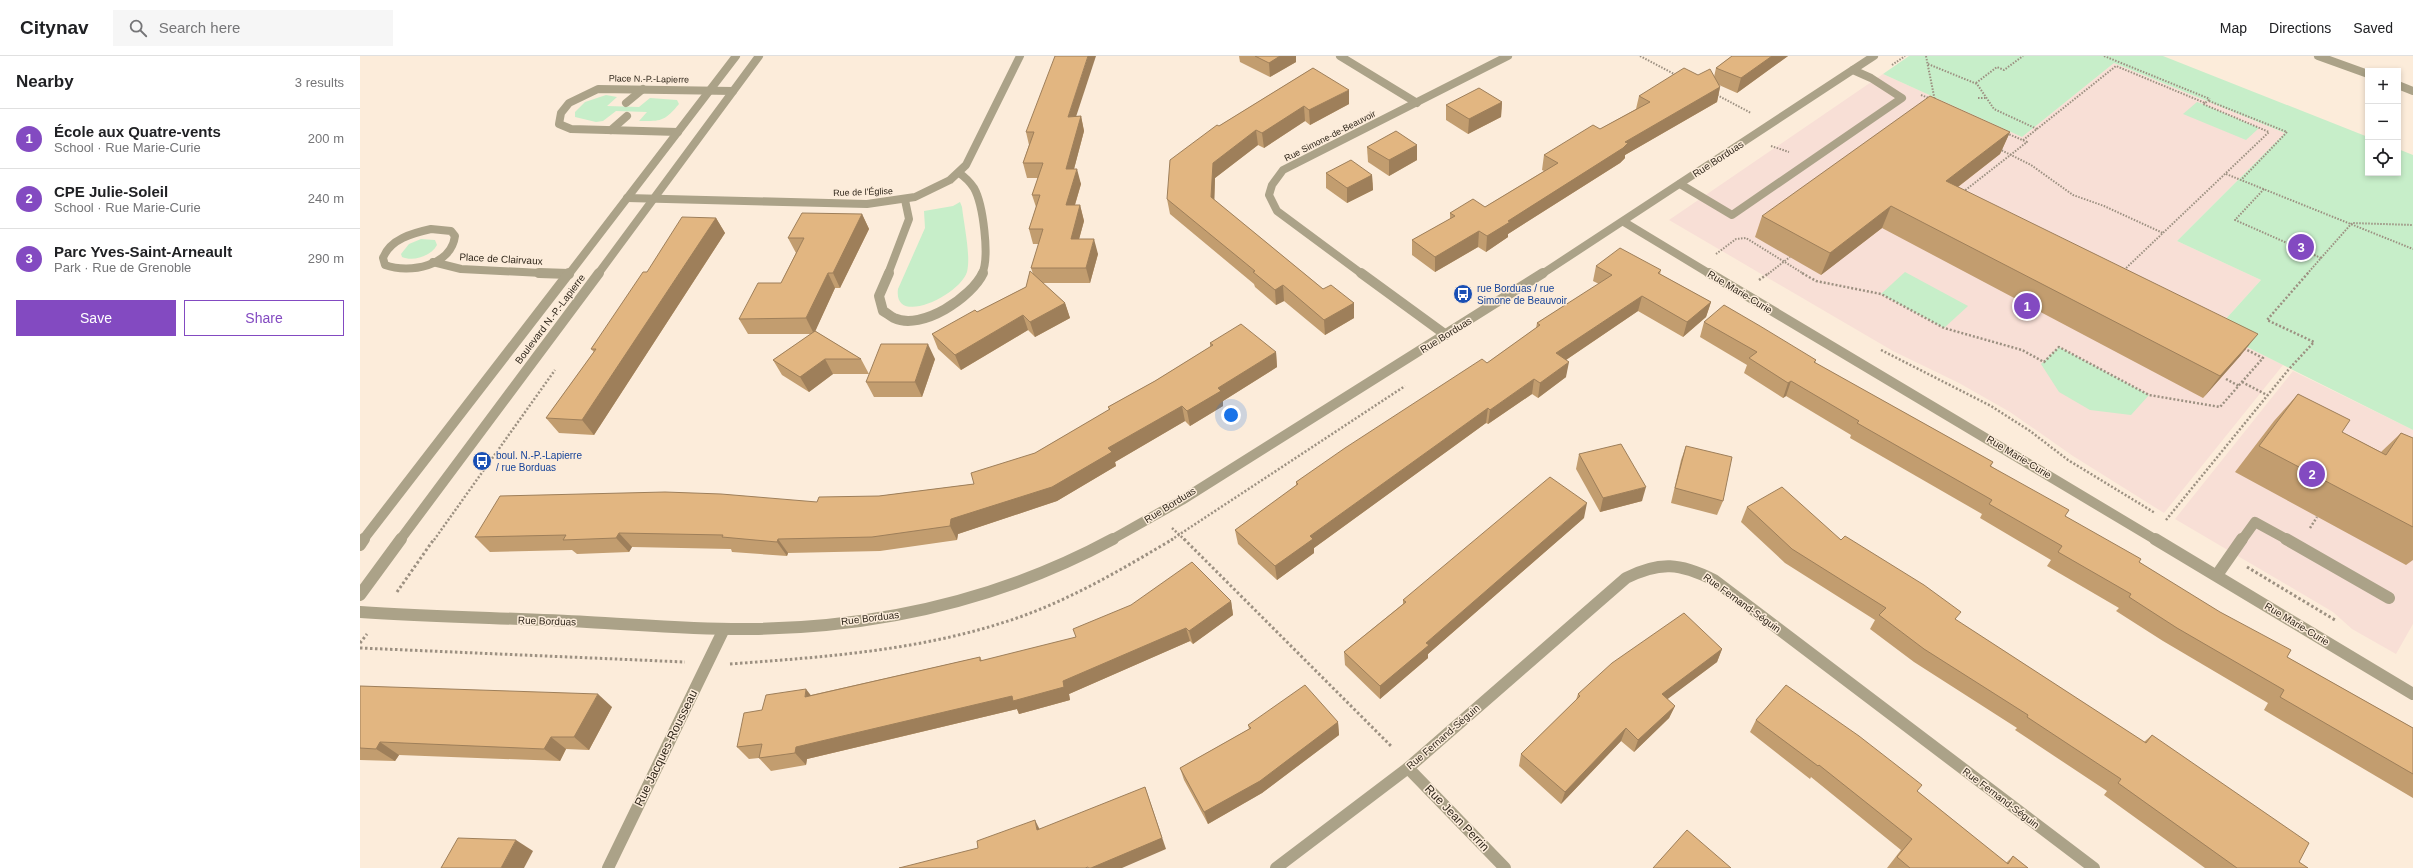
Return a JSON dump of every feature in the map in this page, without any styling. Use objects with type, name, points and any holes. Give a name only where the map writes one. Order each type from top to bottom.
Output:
[{"type":"street","name":"Boulevard N.-P.-Lapierre","points":[[360,545],[736,56]]},
{"type":"street","name":"Boulevard N.-P.-Lapierre","points":[[360,595],[759,56]]},
{"type":"street","name":"Rue de l'Église","points":[[627,198],[867,204],[905,200],[939,187],[959,173],[972,156],[1020,56]]},
{"type":"street","points":[[1340,56],[1417,103]]},
{"type":"street","name":"Rue Simone-de-Beauvoir","points":[[1446,335],[1290,221],[1271,205],[1269,199],[1271,184],[1283,170],[1508,56]]},
{"type":"street","name":"Rue Borduas","points":[[360,612],[724,628],[789,627],[916,612],[999,591],[1053,571],[1138,524],[1446,335],[1624,222],[1874,56]]},
{"type":"street","points":[[2318,56],[2365,73]]},
{"type":"street","points":[[1680,184],[1732,215],[1902,98],[1871,78],[1853,70]]},
{"type":"street","points":[[2401,87],[2413,91]]},
{"type":"street","name":"Place N.-P.-Lapierre","points":[[678,132],[571,129],[560,124],[559,118],[569,103],[587,93],[608,88],[733,91]]},
{"type":"street","points":[[626,103],[643,89]]},
{"type":"street","points":[[611,130],[626,116]]},
{"type":"street","points":[[905,200],[909,219],[906,231],[879,296],[879,304],[889,315],[906,320],[924,318],[947,309],[970,294],[982,277],[986,260],[978,194],[971,182],[959,173]]},
{"type":"street","name":"Rue Marie-Curie","points":[[1624,222],[2413,694]]},
{"type":"street","name":"Place de Clairvaux","points":[[433,262],[444,256],[454,245],[455,236],[451,231],[431,229],[406,236],[389,247],[382,260],[385,265],[399,270],[410,270],[433,262],[462,269],[569,274]]},
{"type":"street","points":[[2216,575],[2255,522],[2389,598]]},
{"type":"street","name":"Rue Fernand-Séguin","points":[[1276,868],[1408,768],[1626,578],[1646,568],[1678,566],[1696,571],[1714,580],[2094,868]]},
{"type":"street","name":"Rue Jacques-Rousseau","points":[[608,868],[724,628]]},
{"type":"street","name":"Rue Jean Perrin","points":[[1408,768],[1505,868]]},
{"type":"path","points":[[1640,56],[1680,77]]},
{"type":"path","points":[[1926,56],[1935,101]]},
{"type":"path","points":[[1975,83],[1997,67],[2004,70],[2023,56]]},
{"type":"path","points":[[2104,56],[2210,99],[2208,101]]},
{"type":"path","points":[[1928,64],[1975,83],[1994,109],[2038,129]]},
{"type":"path","points":[[2022,141],[2116,66],[2205,103],[2203,104],[2269,132],[2120,273]]},
{"type":"path","points":[[1916,92],[1942,104]]},
{"type":"path","points":[[1714,94],[1755,115]]},
{"type":"path","points":[[1978,98],[1987,98]]},
{"type":"path","points":[[2208,101],[2287,132],[2241,180]]},
{"type":"path","points":[[1958,195],[2027,142],[2000,131]]},
{"type":"path","points":[[1771,146],[1781,151]]},
{"type":"path","points":[[1997,148],[2031,165],[2073,194],[2104,206],[2163,233]]},
{"type":"path","points":[[2226,174],[2352,223],[2413,249]]},
{"type":"path","points":[[1958,188],[1963,191]]},
{"type":"path","points":[[2264,190],[2235,220],[2321,258]]},
{"type":"path","points":[[2352,223],[2413,225]]},
{"type":"path","points":[[2166,520],[2267,395],[2314,342],[2267,320],[2352,223]]},
{"type":"path","points":[[1715,255],[1736,239],[1746,238],[1816,281],[1881,294],[1944,328],[2022,350],[2044,362],[2059,347],[2149,395],[2220,407],[2263,358],[2237,345]]},
{"type":"path","name":"Rue Marie-Curie","points":[[1708,251],[1721,258]]},
{"type":"path","points":[[1759,280],[1790,257]]},
{"type":"path","points":[[2117,266],[2124,270]]},
{"type":"path","name":"Rue Marie-Curie","points":[[1753,276],[1765,284]]},
{"type":"path","points":[[1879,348],[1991,406],[2030,431],[2068,460],[2157,515]]},
{"type":"path","points":[[404,582],[556,367]]},
{"type":"path","points":[[2226,378],[2240,386]]},
{"type":"path","points":[[2242,382],[2267,395]]},
{"type":"path","points":[[2162,517],[2172,524]]},
{"type":"path","points":[[2314,523],[2317,517]]},
{"type":"path","points":[[1170,526],[1392,747]]},
{"type":"path","points":[[360,648],[676,662]]},
{"type":"shaded area","points":[[2114,63],[2285,133],[2177,241],[2261,280],[2215,331],[2283,365],[2164,513],[2073,456],[2010,412],[1959,383],[1893,351],[1669,220],[1883,74],[2022,137]]},
{"type":"shaded area","points":[[2293,371],[2413,430],[2413,624],[2396,654],[2352,629],[2333,612],[2175,519]]},
{"type":"green space","points":[[1909,56],[2163,56],[2365,136],[2365,176],[2401,176],[2401,150],[2413,155],[2413,430],[2215,331],[2261,280],[2177,241],[2285,133],[2114,63],[2022,137],[1883,74]]},
{"type":"green space","points":[[606,95],[617,97],[607,106],[639,107],[650,98],[677,100],[679,104],[666,117],[652,121],[639,121],[647,112],[616,111],[603,121],[596,122],[575,117],[575,112],[585,102]]},
{"type":"green space","points":[[2197,102],[2259,128],[2246,140],[2183,114]]},
{"type":"green space","points":[[960,202],[968,249],[967,272],[962,281],[940,298],[928,304],[916,307],[906,306],[899,300],[898,289],[925,228],[924,211],[953,206]]},
{"type":"green space","points":[[421,239],[435,240],[437,245],[431,252],[421,257],[411,259],[402,257],[401,254],[409,244]]},
{"type":"green space","points":[[1905,272],[1968,306],[1944,328],[1881,294]]},
{"type":"green space","points":[[2059,347],[2149,395],[2131,415],[2090,410],[2059,392],[2041,364]]},
{"type":"building","points":[[1055,56],[1088,56],[1068,117],[1081,116],[1066,169],[1077,169],[1066,205],[1080,205],[1071,239],[1094,239],[1086,268],[1031,268],[1043,229],[1029,229],[1040,195],[1032,195],[1043,163],[1023,163],[1034,132],[1026,132]]},
{"type":"building","points":[[1255,56],[1280,56],[1269,63]]},
{"type":"building","points":[[1732,56],[1772,56],[1741,78],[1716,68]]},
{"type":"building","points":[[1313,68],[1349,90],[1309,110],[1304,106],[1262,133],[1256,130],[1213,163],[1211,197],[1323,289],[1331,285],[1354,303],[1324,320],[1283,285],[1275,290],[1253,272],[1255,271],[1167,199],[1170,160],[1217,125],[1219,126]]},
{"type":"building","points":[[1684,68],[1698,75],[1710,69],[1720,87],[1625,142],[1628,143],[1623,148],[1487,236],[1479,231],[1435,257],[1412,240],[1455,216],[1450,213],[1473,199],[1485,207],[1558,163],[1544,155],[1593,125],[1600,129],[1650,102],[1639,96]]},
{"type":"building","points":[[1479,88],[1502,102],[1469,119],[1446,105]]},
{"type":"building","points":[[1930,96],[2010,132],[1946,181],[2258,334],[2220,376],[1891,206],[1830,253],[1762,216]]},
{"type":"building","points":[[1396,131],[1417,145],[1389,160],[1367,147]]},
{"type":"building","points":[[1351,160],[1372,175],[1347,188],[1326,173]]},
{"type":"building","points":[[802,213],[862,214],[833,273],[828,273],[806,318],[739,319],[758,283],[781,283],[804,238],[788,238]]},
{"type":"building","points":[[682,217],[716,218],[582,420],[546,418],[596,349],[591,349],[643,272],[647,272]]},
{"type":"building","points":[[1620,248],[1661,270],[1658,273],[1711,302],[1687,322],[1642,296],[1556,353],[1569,362],[1540,383],[1534,379],[1490,410],[1488,408],[1310,536],[1313,539],[1275,566],[1235,530],[1298,484],[1296,482],[1345,448],[1482,359],[1487,363],[1540,325],[1537,323],[1612,275],[1596,266]]},
{"type":"building","points":[[1030,271],[1065,303],[1030,322],[1023,315],[955,355],[932,334],[975,310],[977,312],[1026,287]]},
{"type":"building","points":[[1724,305],[1816,360],[1814,362],[1993,462],[1990,466],[2069,510],[2065,516],[2141,559],[2139,562],[2220,612],[2291,650],[2287,657],[2413,728],[2413,774],[2280,697],[2284,690],[2177,628],[2129,597],[2131,594],[2058,552],[2062,546],[1989,504],[1992,500],[1857,423],[1859,421],[1791,381],[1788,383],[1749,358],[1757,352],[1704,322]]},
{"type":"building","points":[[1241,324],[1276,352],[1218,388],[1221,391],[1187,411],[1182,406],[1108,448],[1112,452],[1052,487],[951,519],[950,526],[872,537],[778,539],[777,542],[722,537],[723,535],[619,533],[616,538],[563,540],[566,535],[475,537],[500,496],[665,492],[721,494],[817,502],[819,497],[879,496],[974,484],[971,473],[1035,453],[1110,409],[1108,407],[1155,381],[1213,345],[1210,343]]},
{"type":"building","points":[[815,331],[861,359],[825,359],[800,377],[773,360]]},
{"type":"building","points":[[881,344],[928,344],[915,382],[866,382]]},
{"type":"building","points":[[2298,394],[2350,420],[2342,432],[2386,455],[2401,433],[2413,438],[2413,527],[2259,446]]},
{"type":"building","points":[[1621,444],[1646,487],[1603,498],[1579,454]]},
{"type":"building","points":[[1686,446],[1732,457],[1723,501],[1675,488]]},
{"type":"building","points":[[1550,477],[1587,503],[1426,643],[1429,645],[1380,686],[1344,652],[1406,602],[1403,600]]},
{"type":"building","points":[[1782,487],[1841,540],[1845,536],[1924,585],[1961,612],[1955,619],[2146,743],[2152,735],[2309,843],[2299,862],[2308,868],[2237,868],[2118,783],[2121,779],[2027,717],[2028,715],[1924,649],[1879,615],[1886,608],[1792,549],[1747,507]]},
{"type":"building","points":[[1192,562],[1231,601],[1189,631],[1186,628],[1063,681],[1064,687],[1013,701],[1012,696],[796,747],[795,753],[759,758],[762,744],[737,747],[744,713],[762,710],[766,695],[806,689],[805,697],[980,657],[980,661],[1076,637],[1073,629],[1131,605]]},
{"type":"building","points":[[1684,613],[1722,649],[1662,694],[1675,706],[1638,740],[1626,728],[1565,792],[1521,754],[1580,696],[1578,694],[1612,663]]},
{"type":"building","points":[[1305,685],[1338,722],[1260,781],[1204,812],[1180,768],[1251,728],[1248,725]]},
{"type":"building","points":[[1786,685],[1859,736],[1922,785],[1917,791],[2008,864],[2013,856],[2028,868],[1910,868],[1897,857],[1912,839],[1819,765],[1818,766],[1756,720]]},
{"type":"building","points":[[360,686],[598,694],[574,737],[551,737],[544,749],[380,742],[376,749],[360,748]]},
{"type":"building","points":[[1145,787],[1162,838],[1091,868],[899,868],[978,848],[977,841],[1035,820],[1037,830]]},
{"type":"building","points":[[1687,830],[1731,868],[1653,868]]},
{"type":"building","points":[[458,838],[516,840],[501,868],[441,868]]},
{"type":"place","name":"Parc Yves-Saint-Arneault","points":[[2301,247]]},
{"type":"place","name":"rue Borduas / rue Simone de Beauvoir","points":[[1463,294]]},
{"type":"place","name":"École aux Quatre-vents","points":[[2027,306]]},
{"type":"place","name":"boul. N.-P.-Lapierre / rue Borduas","points":[[482,461]]},
{"type":"place","name":"CPE Julie-Soleil","points":[[2312,474]]}]
